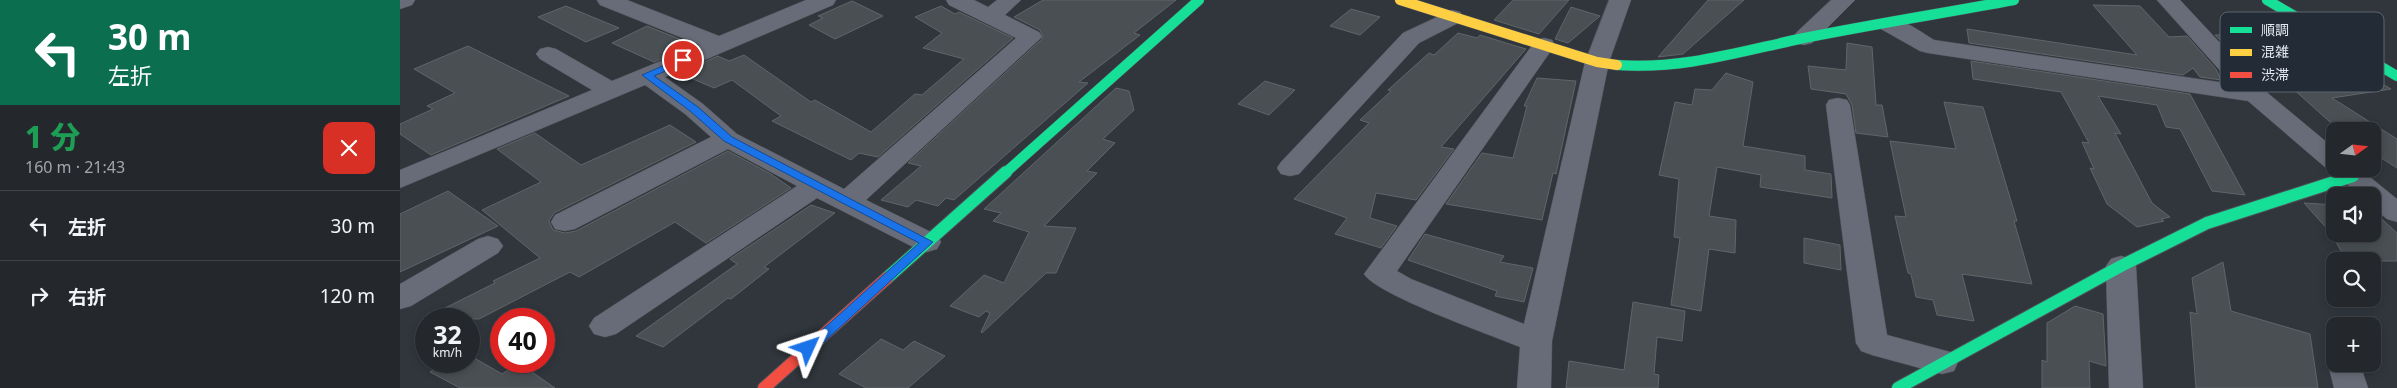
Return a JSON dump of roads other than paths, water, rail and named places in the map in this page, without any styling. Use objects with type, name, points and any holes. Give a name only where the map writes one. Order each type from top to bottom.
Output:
[{"type":"street","points":[[400,2],[404,0]]},
{"type":"street","points":[[608,0],[718,44]]},
{"type":"street","points":[[400,180],[825,0]]},
{"type":"street","points":[[846,202],[1031,37],[957,0]]},
{"type":"street","points":[[990,16],[1010,0]]},
{"type":"street","points":[[764,388],[1199,0]]},
{"type":"street","points":[[1400,0],[1597,62],[1640,68],[1690,62],[1804,38],[2014,0]]},
{"type":"street","points":[[1534,388],[1536,341],[1597,62],[1620,0]]},
{"type":"street","points":[[1804,38],[1844,0]]},
{"type":"street","points":[[2168,0],[2220,57]]},
{"type":"street","points":[[2267,0],[2288,12]]},
{"type":"street","points":[[1290,168],[1411,38],[1452,17]]},
{"type":"street","points":[[1889,24],[1928,46],[2220,90]]},
{"type":"street","points":[[1536,341],[1400,286],[1379,274],[1544,45]]},
{"type":"street","points":[[548,54],[611,91]]},
{"type":"street","points":[[2384,68],[2397,76]]},
{"type":"street","points":[[647,75],[694,109],[728,139],[846,202],[927,242]]},
{"type":"street","points":[[2235,92],[2255,95]]},
{"type":"street","points":[[2252,92],[2326,154]]},
{"type":"street","points":[[1838,105],[1872,343],[1942,362]]},
{"type":"street","points":[[565,222],[728,139]]},
{"type":"street","points":[[1898,388],[1942,362],[2121,266],[2207,223],[2326,176]]},
{"type":"street","points":[[2355,178],[2397,213]]},
{"type":"street","points":[[606,326],[816,186]]},
{"type":"street","points":[[400,298],[488,246]]},
{"type":"street","points":[[2121,266],[2126,388]]},
{"type":"street","points":[[2346,372],[2351,388]]}]
